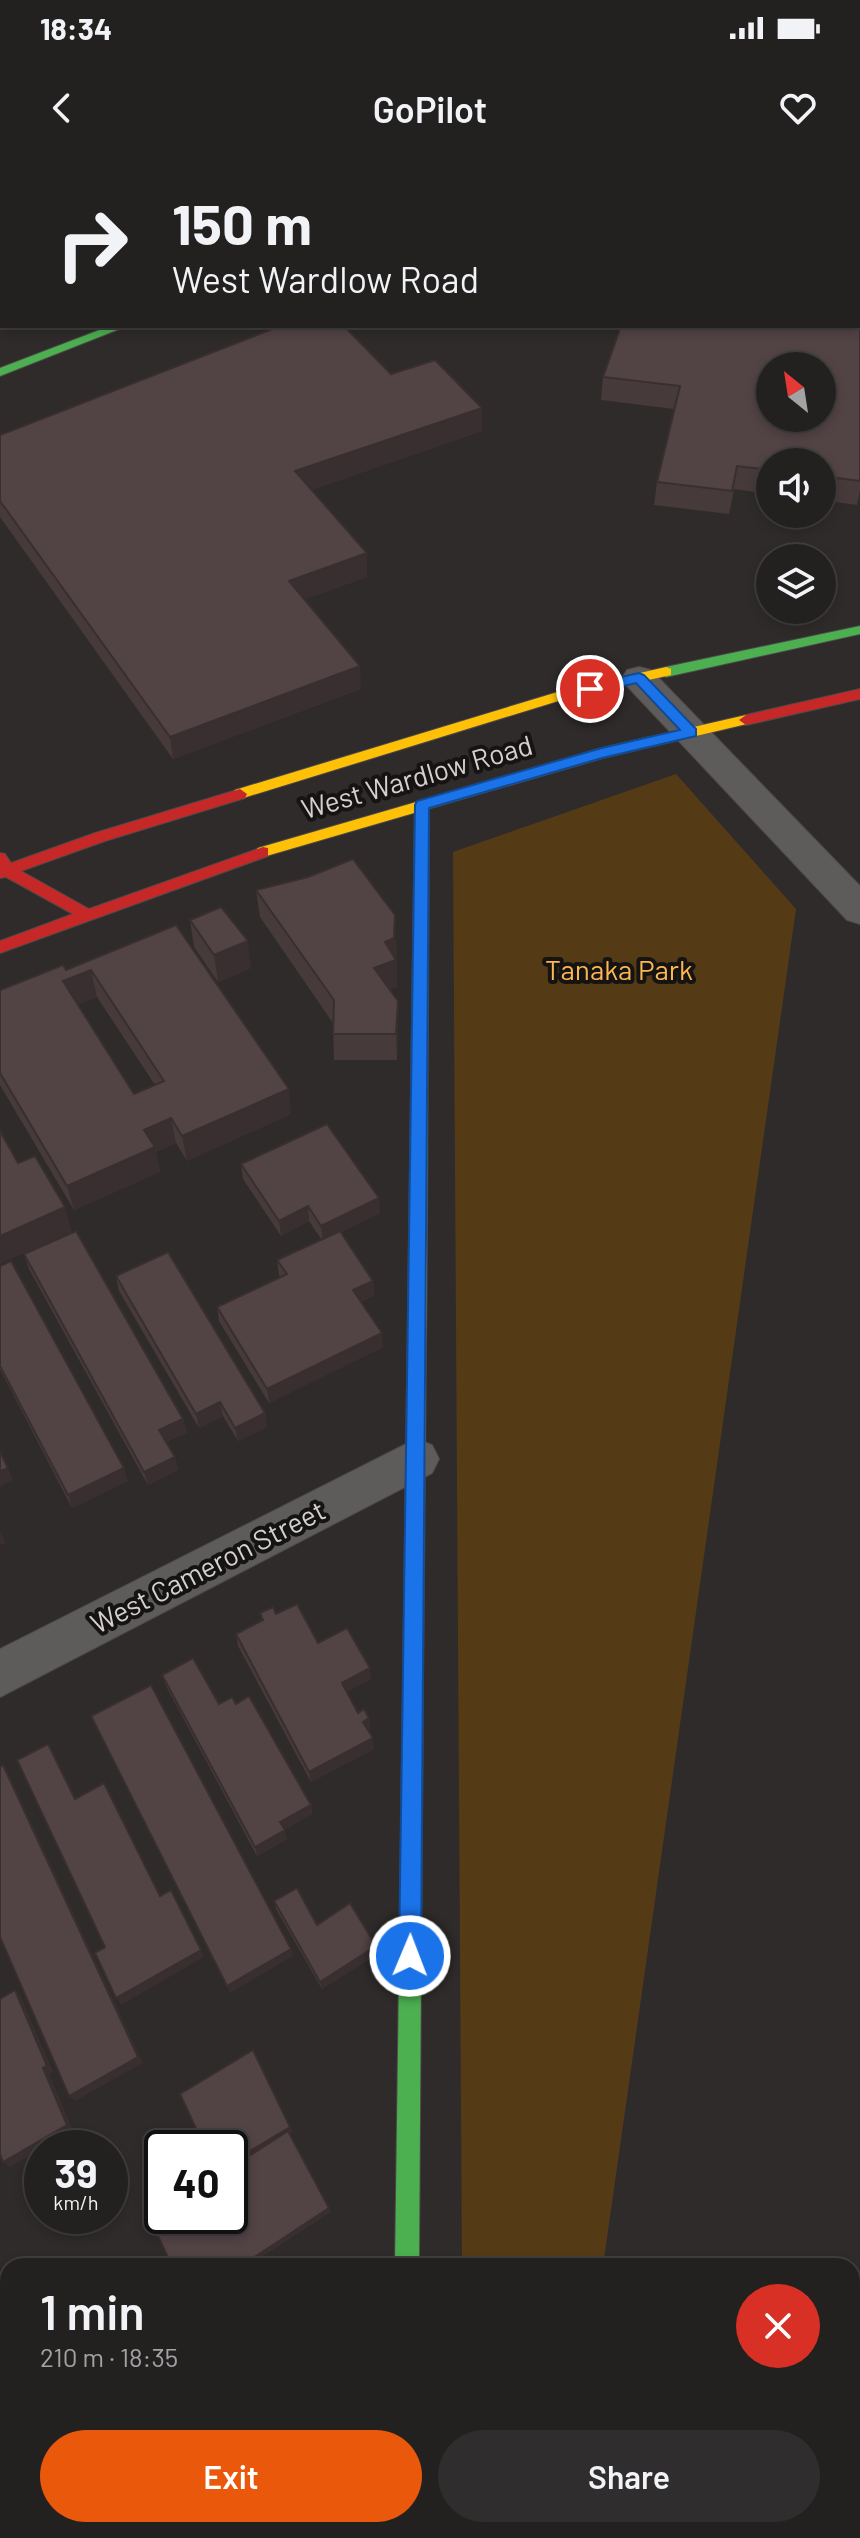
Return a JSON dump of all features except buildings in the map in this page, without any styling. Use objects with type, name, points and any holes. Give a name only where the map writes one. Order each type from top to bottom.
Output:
[{"type":"main road","points":[[0,372],[116,328]]},
{"type":"main road","name":"West Wardlow Road","points":[[3,867],[566,694],[860,630]]},
{"type":"main road","name":"West Wardlow Road","points":[[0,947],[292,842],[602,753],[860,694]]},
{"type":"main road","points":[[407,2258],[422,805]]},
{"type":"main road","points":[[3,867],[87,915]]},
{"type":"street","points":[[639,678],[860,910]]},
{"type":"street","name":"West Cameron Street","points":[[0,1674],[416,1459]]},
{"type":"green space","name":"Tanaka Park","points":[[676,774],[796,909],[604,2258],[462,2258],[453,852]]},
{"type":"traffic: fast","points":[[0,372],[116,328]]},
{"type":"traffic: fast","points":[[666,672],[860,630]]},
{"type":"traffic: fast","points":[[418,1233],[422,805]]},
{"type":"traffic: fast","points":[[407,2258],[413,1685]]},
{"type":"traffic: slow","points":[[240,794],[566,694],[666,672]]},
{"type":"traffic: slow","points":[[263,852],[602,753],[746,720]]},
{"type":"traffic: slow","points":[[413,1685],[418,1233]]},
{"type":"traffic: jam","points":[[746,720],[860,694]]},
{"type":"traffic: jam","points":[[0,873],[100,837],[240,794]]},
{"type":"traffic: jam","points":[[0,947],[263,852]]},
{"type":"traffic: jam","points":[[0,858],[8,871],[87,915]]},
{"type":"route","points":[[410,1956],[422,805],[602,753],[691,733],[639,678],[590,689]]}]
